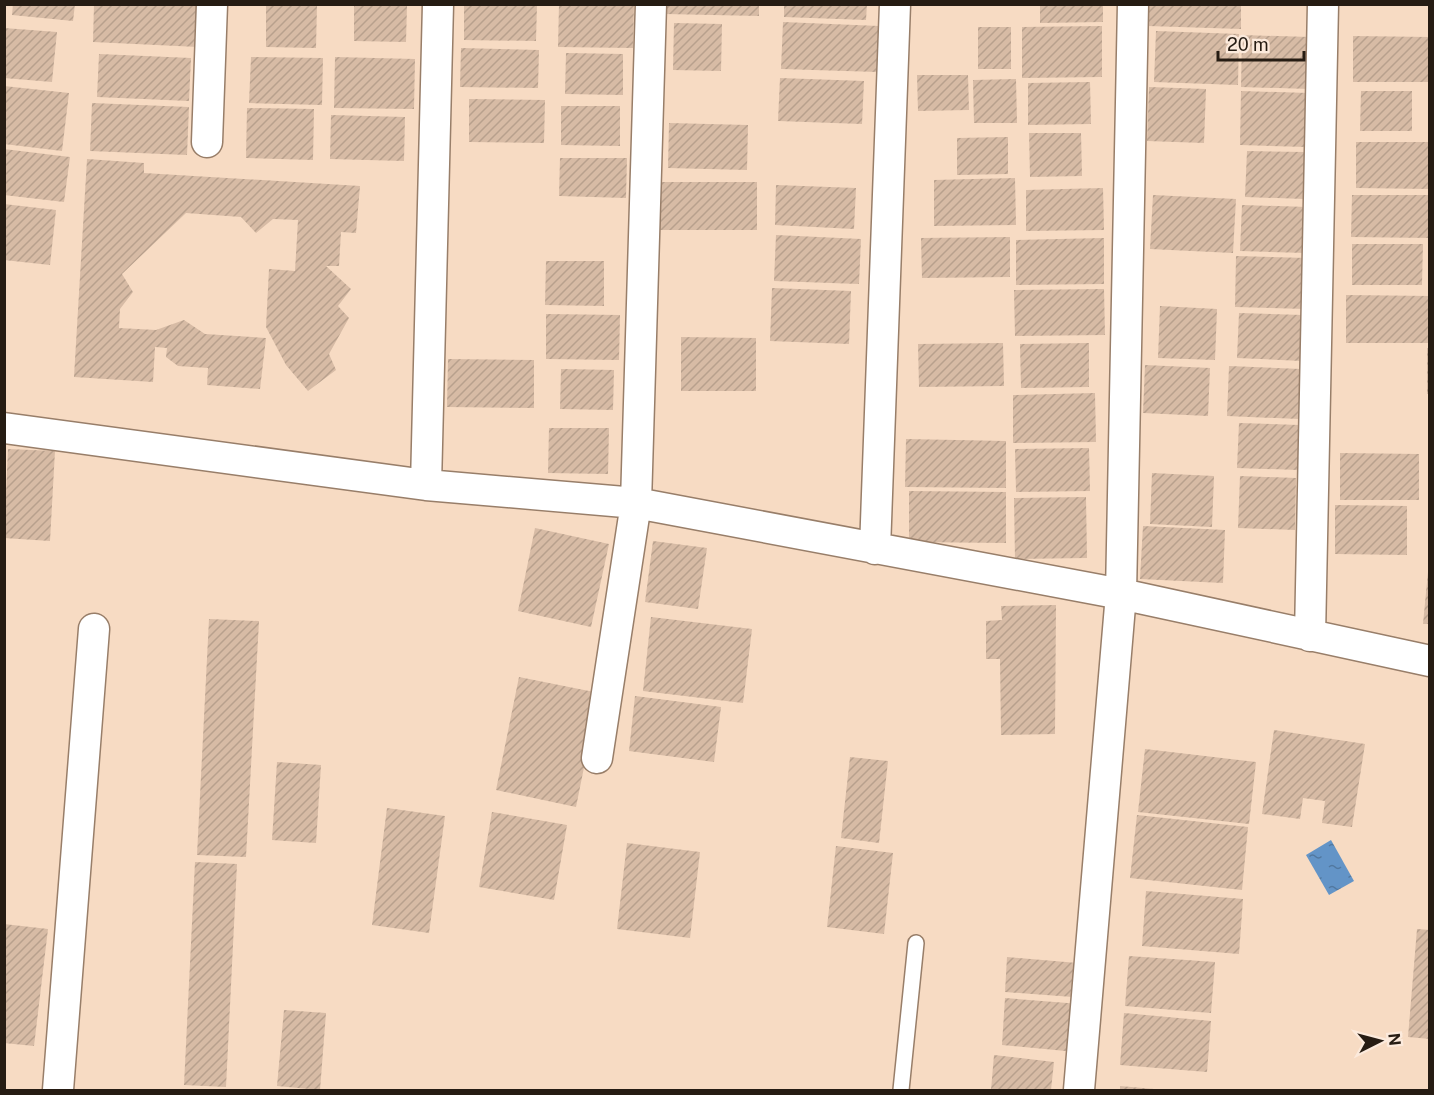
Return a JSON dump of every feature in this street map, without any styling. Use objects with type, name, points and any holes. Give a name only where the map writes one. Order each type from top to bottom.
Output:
[{"type":"street","points":[[207,142],[212,4]]},
{"type":"street","points":[[426,485],[438,4]]},
{"type":"street","points":[[597,758],[636,503],[651,4]]},
{"type":"street","points":[[875,549],[895,4]]},
{"type":"street","points":[[1079,1090],[1121,594],[1133,4]]},
{"type":"street","points":[[1310,636],[1323,4]]},
{"type":"street","points":[[4,428],[426,485],[636,503],[1121,594],[1430,662]]},
{"type":"street","points":[[58,1090],[94,629]]},
{"type":"lane","points":[[901,1090],[916,943]]},
{"type":"water","points":[[1331,840],[1354,881],[1329,895],[1306,855]]},
{"type":"building","points":[[13,4],[75,4],[73,21],[12,15]]},
{"type":"building","points":[[94,4],[200,4],[198,47],[93,42]]},
{"type":"building","points":[[266,4],[317,5],[316,48],[266,47]]},
{"type":"building","points":[[464,4],[537,4],[536,41],[464,40]]},
{"type":"building","points":[[559,4],[634,4],[633,48],[558,47]]},
{"type":"building","points":[[665,4],[759,4],[759,16],[665,14]]},
{"type":"building","points":[[784,4],[867,4],[866,20],[784,17]]},
{"type":"building","points":[[1040,4],[1103,4],[1103,22],[1040,23]]},
{"type":"building","points":[[1149,4],[1241,4],[1241,29],[1148,26]]},
{"type":"building","points":[[354,5],[407,6],[406,42],[354,41]]},
{"type":"building","points":[[783,22],[879,26],[877,72],[781,69]]},
{"type":"building","points":[[674,23],[722,24],[721,71],[673,70]]},
{"type":"building","points":[[1102,26],[1102,77],[1022,78],[1022,27]]},
{"type":"building","points":[[978,27],[1011,27],[1011,69],[978,69]]},
{"type":"building","points":[[4,28],[57,32],[52,82],[4,78]]},
{"type":"building","points":[[1156,31],[1239,34],[1238,85],[1154,82]]},
{"type":"building","points":[[1242,35],[1310,37],[1309,89],[1241,87]]},
{"type":"building","points":[[1353,36],[1430,37],[1430,82],[1353,82]]},
{"type":"building","points":[[461,48],[539,50],[538,88],[460,87]]},
{"type":"building","points":[[566,53],[623,54],[623,95],[565,94]]},
{"type":"building","points":[[99,54],[191,58],[189,101],[97,97]]},
{"type":"building","points":[[251,57],[323,58],[322,105],[249,103]]},
{"type":"building","points":[[335,57],[415,59],[414,109],[334,108]]},
{"type":"building","points":[[917,75],[968,75],[969,110],[918,111]]},
{"type":"building","points":[[780,78],[864,81],[862,124],[778,121]]},
{"type":"building","points":[[1016,79],[1017,123],[974,123],[973,80]]},
{"type":"building","points":[[1090,82],[1091,124],[1028,125],[1028,83]]},
{"type":"building","points":[[4,86],[69,93],[62,151],[4,144]]},
{"type":"building","points":[[1149,87],[1206,89],[1204,143],[1147,141]]},
{"type":"building","points":[[1241,91],[1308,93],[1306,147],[1240,145]]},
{"type":"building","points":[[1361,91],[1412,91],[1412,131],[1360,131]]},
{"type":"building","points":[[469,99],[545,100],[544,143],[469,142]]},
{"type":"building","points":[[92,103],[189,107],[187,155],[90,151]]},
{"type":"building","points":[[561,106],[620,106],[620,146],[561,145]]},
{"type":"building","points":[[247,108],[314,109],[313,160],[246,158]]},
{"type":"building","points":[[331,115],[405,117],[404,161],[330,159]]},
{"type":"building","points":[[669,123],[748,125],[747,170],[668,168]]},
{"type":"building","points":[[1029,133],[1081,133],[1082,176],[1030,177]]},
{"type":"building","points":[[1008,137],[1008,174],[957,175],[957,138]]},
{"type":"building","points":[[1356,142],[1430,142],[1430,189],[1356,188]]},
{"type":"building","points":[[4,149],[70,157],[64,202],[4,195]]},
{"type":"building","points":[[1247,151],[1305,152],[1304,199],[1245,197]]},
{"type":"building","points":[[560,158],[627,158],[626,198],[559,196]]},
{"type":"building","points":[[87,159],[144,163],[144,173],[360,186],[356,233],[341,232],[339,266],[326,266],[351,289],[338,306],[349,318],[329,354],[336,370],[308,391],[286,365],[266,327],[269,269],[295,271],[298,220],[273,219],[256,233],[241,217],[186,213],[122,274],[133,292],[120,309],[119,328],[156,330],[184,320],[205,334],[266,338],[260,389],[207,385],[208,368],[178,366],[166,357],[167,348],[155,347],[153,382],[74,377]]},
{"type":"building","points":[[1015,178],[1016,225],[934,226],[934,180]]},
{"type":"building","points":[[658,182],[757,182],[757,230],[658,230]]},
{"type":"building","points":[[776,185],[856,188],[854,229],[775,225]]},
{"type":"building","points":[[1103,188],[1104,230],[1026,231],[1026,190]]},
{"type":"building","points":[[1153,195],[1236,199],[1233,253],[1150,249]]},
{"type":"building","points":[[1352,195],[1430,195],[1430,238],[1351,237]]},
{"type":"building","points":[[4,204],[56,210],[50,265],[4,260]]},
{"type":"building","points":[[1242,205],[1307,207],[1306,253],[1240,251]]},
{"type":"building","points":[[776,235],[861,239],[859,284],[774,281]]},
{"type":"building","points":[[1010,237],[1010,277],[922,278],[921,238]]},
{"type":"building","points":[[1104,238],[1104,284],[1016,285],[1016,240]]},
{"type":"building","points":[[1352,244],[1423,244],[1422,285],[1352,285]]},
{"type":"building","points":[[1236,256],[1307,258],[1306,309],[1235,307]]},
{"type":"building","points":[[546,261],[604,261],[604,306],[545,305]]},
{"type":"building","points":[[772,288],[851,291],[849,344],[770,341]]},
{"type":"building","points":[[1104,289],[1105,335],[1015,336],[1014,290]]},
{"type":"building","points":[[1346,295],[1430,296],[1430,343],[1346,343]]},
{"type":"building","points":[[1160,306],[1217,309],[1215,360],[1158,358]]},
{"type":"building","points":[[1239,313],[1303,315],[1302,361],[1237,358]]},
{"type":"building","points":[[546,314],[620,315],[619,360],[546,359]]},
{"type":"building","points":[[681,337],[756,338],[756,391],[681,391]]},
{"type":"building","points":[[1003,343],[1004,386],[919,387],[918,344]]},
{"type":"building","points":[[1089,343],[1089,387],[1021,388],[1020,344]]},
{"type":"building","points":[[1427,348],[1430,348],[1430,394],[1427,394]]},
{"type":"building","points":[[448,359],[534,360],[534,408],[447,407]]},
{"type":"building","points":[[1145,365],[1210,368],[1208,416],[1143,413]]},
{"type":"building","points":[[1229,366],[1301,369],[1299,419],[1227,416]]},
{"type":"building","points":[[561,369],[614,370],[613,410],[560,409]]},
{"type":"building","points":[[1095,393],[1096,442],[1013,443],[1013,395]]},
{"type":"building","points":[[1239,423],[1299,425],[1298,470],[1237,468]]},
{"type":"building","points":[[549,428],[609,428],[608,474],[548,473]]},
{"type":"building","points":[[906,439],[1006,441],[1006,488],[905,487]]},
{"type":"building","points":[[1089,448],[1090,491],[1016,492],[1015,449]]},
{"type":"building","points":[[8,449],[55,451],[50,541],[4,538]]},
{"type":"building","points":[[1340,453],[1419,454],[1419,500],[1340,500]]},
{"type":"building","points":[[1152,473],[1214,476],[1212,527],[1150,524]]},
{"type":"building","points":[[1240,476],[1296,478],[1295,530],[1238,528]]},
{"type":"building","points":[[909,491],[1006,492],[1006,543],[909,542]]},
{"type":"building","points":[[1086,497],[1087,558],[1015,559],[1014,498]]},
{"type":"building","points":[[1335,505],[1407,506],[1407,555],[1335,554]]},
{"type":"building","points":[[1143,526],[1225,530],[1223,583],[1140,579]]},
{"type":"building","points":[[535,528],[609,544],[591,627],[518,611]]},
{"type":"building","points":[[653,541],[707,548],[698,609],[645,602]]},
{"type":"building","points":[[1428,572],[1430,572],[1430,624],[1423,624]]},
{"type":"building","points":[[1056,605],[1055,734],[1001,735],[1000,659],[986,659],[986,621],[1002,620],[1001,606]]},
{"type":"building","points":[[651,617],[752,629],[743,703],[643,691]]},
{"type":"building","points":[[209,619],[259,621],[246,857],[197,855]]},
{"type":"building","points":[[519,677],[599,693],[576,807],[496,790]]},
{"type":"building","points":[[635,696],[721,707],[714,762],[629,751]]},
{"type":"building","points":[[1274,730],[1365,744],[1352,827],[1322,823],[1325,801],[1303,798],[1300,819],[1262,814]]},
{"type":"building","points":[[1145,749],[1256,762],[1249,824],[1138,812]]},
{"type":"building","points":[[850,757],[888,761],[879,843],[841,838]]},
{"type":"building","points":[[277,762],[321,765],[316,843],[272,840]]},
{"type":"building","points":[[387,808],[445,816],[429,933],[372,925]]},
{"type":"building","points":[[492,812],[567,825],[554,900],[479,887]]},
{"type":"building","points":[[1137,815],[1248,827],[1242,890],[1130,878]]},
{"type":"building","points":[[627,843],[700,852],[690,938],[617,929]]},
{"type":"building","points":[[836,846],[893,853],[884,934],[827,927]]},
{"type":"building","points":[[195,862],[237,864],[226,1087],[184,1085]]},
{"type":"building","points":[[1146,891],[1243,899],[1239,954],[1142,946]]},
{"type":"building","points":[[4,924],[48,929],[34,1046],[4,1043]]},
{"type":"building","points":[[1417,929],[1430,930],[1430,1039],[1408,1037]]},
{"type":"building","points":[[1129,956],[1215,962],[1211,1013],[1125,1006]]},
{"type":"building","points":[[1007,957],[1089,964],[1086,998],[1005,992]]},
{"type":"building","points":[[1005,998],[1080,1004],[1076,1052],[1002,1045]]},
{"type":"building","points":[[284,1010],[326,1013],[320,1090],[277,1086]]},
{"type":"building","points":[[1124,1013],[1211,1021],[1207,1072],[1120,1065]]},
{"type":"building","points":[[994,1055],[1054,1062],[1051,1090],[991,1090]]},
{"type":"building","points":[[1120,1086],[1154,1089],[1154,1090],[1120,1090]]}]
